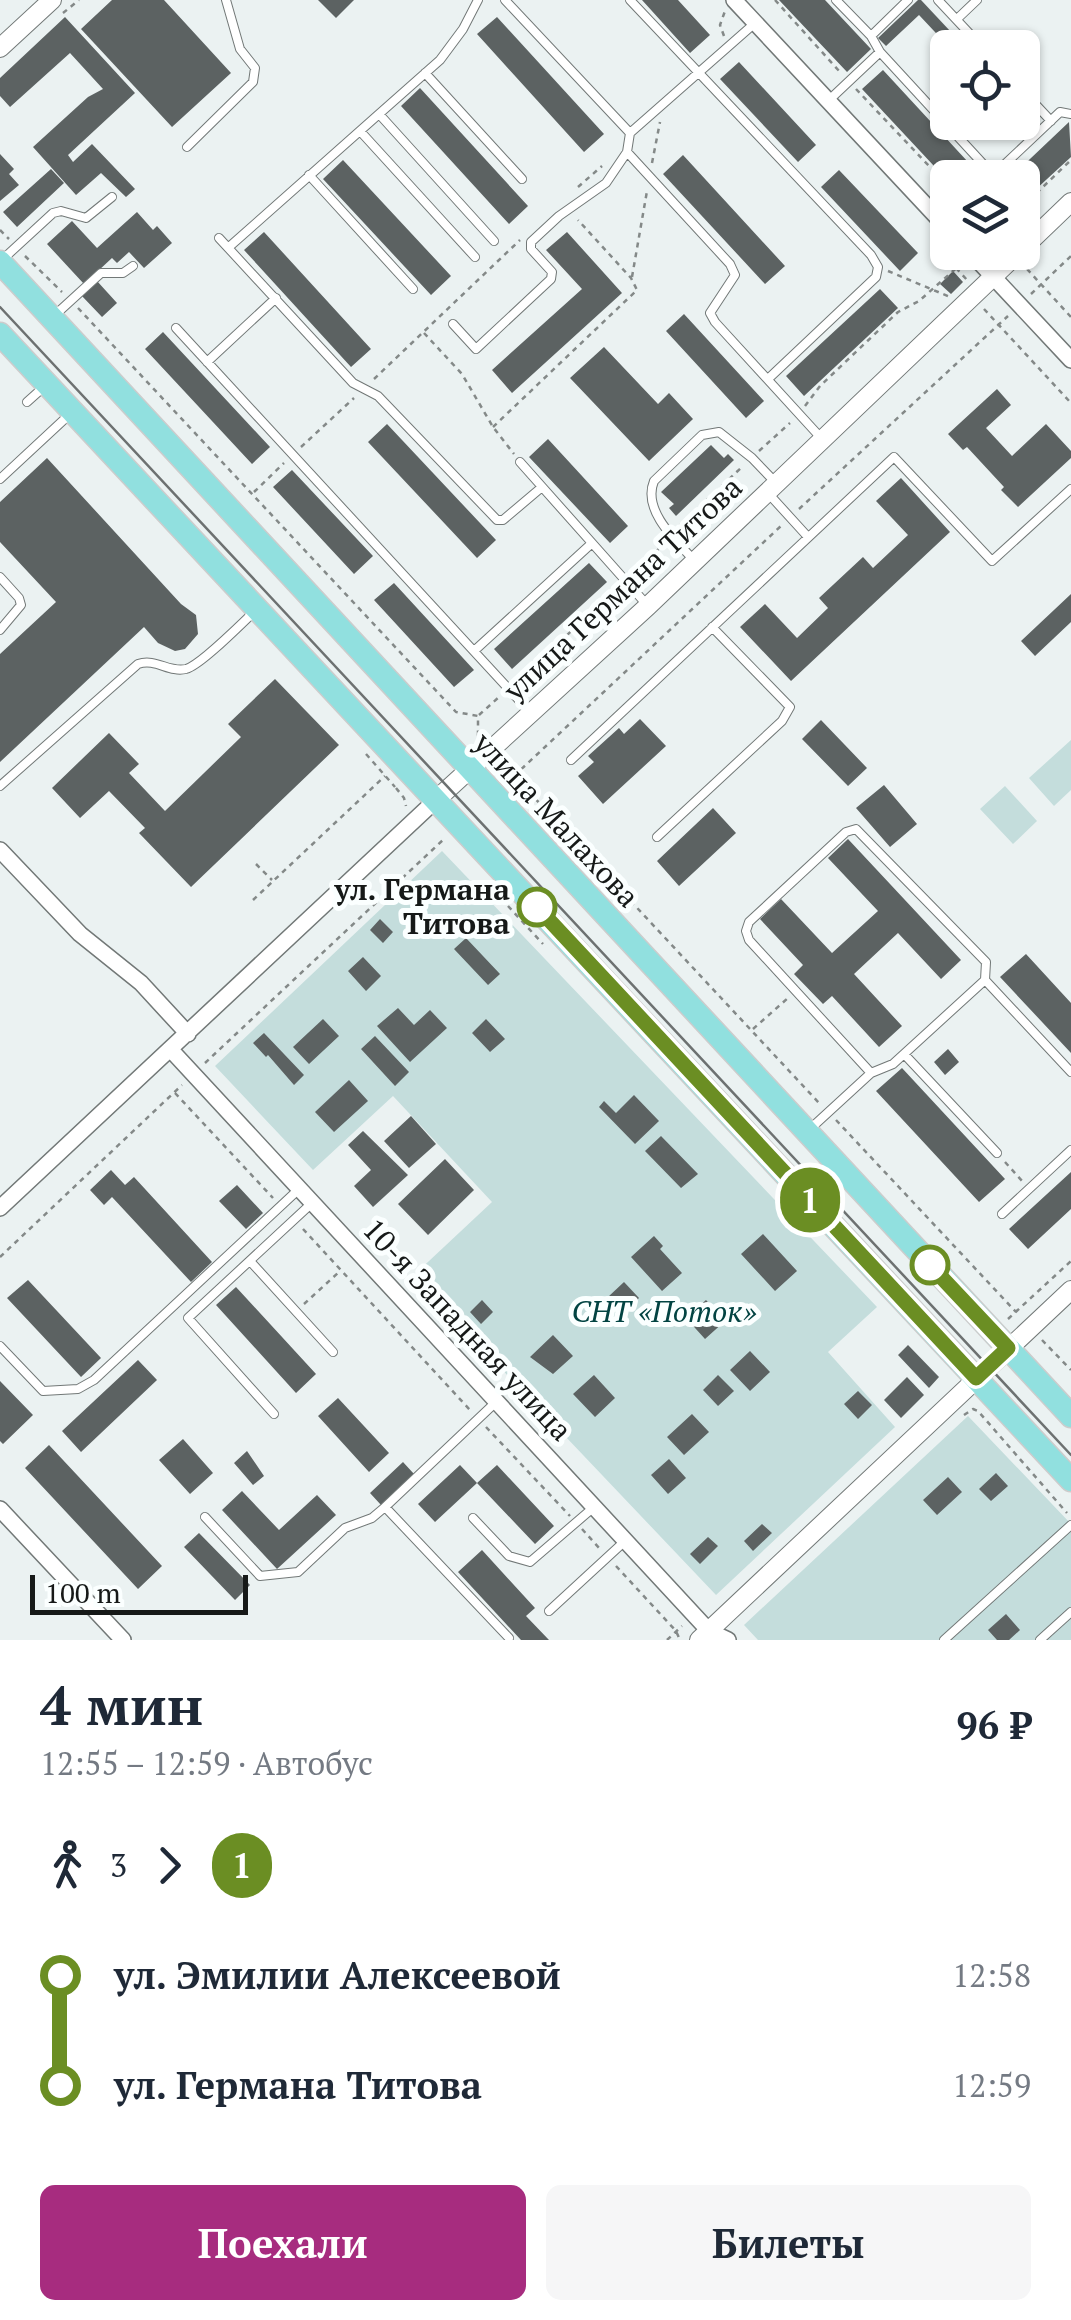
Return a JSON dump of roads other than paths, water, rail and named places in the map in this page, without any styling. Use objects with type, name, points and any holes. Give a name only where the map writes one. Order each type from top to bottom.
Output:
[{"type":"main road","name":"улица Малахова","points":[[8,254],[52,318],[1071,1416]]},
{"type":"main road","points":[[0,334],[1071,1480]]},
{"type":"street","points":[[0,48],[52,0]]},
{"type":"street","points":[[730,5],[755,22],[930,210]]},
{"type":"street","name":"улица Германа Титова","points":[[1040,237],[1071,202]]},
{"type":"street","points":[[983,270],[1071,360]]},
{"type":"street","name":"улица Германа Титова","points":[[0,1208],[1003,270]]},
{"type":"street","points":[[0,850],[80,934],[141,983],[188,1034]]},
{"type":"street","name":"10-я Западная улица","points":[[171,1050],[625,1541],[704,1636],[728,1640]]},
{"type":"street","points":[[704,1636],[1071,1290]]},
{"type":"street","points":[[0,1509],[122,1640]]},
{"type":"lane","points":[[187,148],[254,82],[255,68],[240,50],[226,0]]},
{"type":"lane","points":[[229,247],[425,72],[463,29],[478,0]]},
{"type":"lane","points":[[505,0],[630,132]]},
{"type":"lane","points":[[630,0],[858,241],[878,267],[876,277],[768,379]]},
{"type":"lane","points":[[836,0],[984,165],[992,169],[1002,166],[1060,112],[1071,114]]},
{"type":"lane","points":[[870,36],[908,0]]},
{"type":"lane","points":[[938,0],[966,30]]},
{"type":"lane","points":[[957,20],[977,0]]},
{"type":"lane","points":[[453,324],[476,349],[551,279],[552,272],[530,249],[531,242],[559,216],[606,183],[627,152],[630,132],[755,22]]},
{"type":"lane","points":[[827,102],[880,52]]},
{"type":"lane","points":[[425,72],[522,179]]},
{"type":"lane","points":[[1040,109],[1051,120]]},
{"type":"lane","points":[[379,114],[494,240]]},
{"type":"lane","points":[[360,131],[476,256]]},
{"type":"lane","points":[[627,152],[730,264],[736,274],[710,313],[822,439]]},
{"type":"lane","points":[[309,176],[414,289]]},
{"type":"lane","points":[[8,254],[53,213],[61,210],[86,218],[112,197]]},
{"type":"lane","points":[[219,238],[354,383],[378,396],[497,520],[503,520],[542,487]]},
{"type":"lane","points":[[52,318],[101,273],[124,272],[133,266]]},
{"type":"lane","points":[[208,362],[276,298]]},
{"type":"lane","points":[[176,328],[531,713]]},
{"type":"lane","points":[[28,402],[47,384]]},
{"type":"lane","points":[[0,479],[73,412]]},
{"type":"lane","points":[[694,561],[671,535],[650,501],[650,491],[654,481],[702,436],[719,432],[752,458],[790,517],[808,537]]},
{"type":"lane","points":[[570,760],[894,457],[992,561],[1071,489]]},
{"type":"lane","points":[[520,462],[648,606]]},
{"type":"lane","points":[[474,651],[591,544]]},
{"type":"lane","points":[[0,577],[19,598],[21,606],[0,630]]},
{"type":"lane","points":[[0,786],[138,664],[148,660],[173,668],[192,667],[258,608]]},
{"type":"lane","points":[[658,837],[782,721],[790,707],[712,627]]},
{"type":"lane","points":[[807,1132],[871,1073],[893,1064],[985,980],[986,962],[856,830],[846,832],[750,922],[746,931],[749,940],[871,1073]]},
{"type":"lane","points":[[985,980],[1071,1072]]},
{"type":"lane","points":[[904,1054],[998,1154]]},
{"type":"lane","points":[[1002,1214],[1071,1150]]},
{"type":"lane","points":[[0,1346],[43,1390],[78,1389],[94,1380],[299,1189]]},
{"type":"lane","points":[[274,1414],[188,1318],[312,1203]]},
{"type":"lane","points":[[250,1261],[333,1352]]},
{"type":"lane","points":[[205,1518],[260,1576],[298,1572],[345,1528],[372,1518],[385,1507],[496,1402]]},
{"type":"lane","points":[[385,1507],[510,1638]]},
{"type":"lane","points":[[473,1518],[508,1556],[530,1562],[594,1507]]},
{"type":"lane","points":[[944,1640],[1069,1532]]},
{"type":"lane","points":[[549,1611],[625,1541]]},
{"type":"lane","points":[[1040,1640],[1071,1612]]},
{"type":"tram line","points":[[0,307],[1071,1455]]},
{"type":"place","name":"ул. Германа Титова","points":[[537,907]]},
{"type":"park label","name":"СНТ «Поток»","points":[[664,1312]]}]
